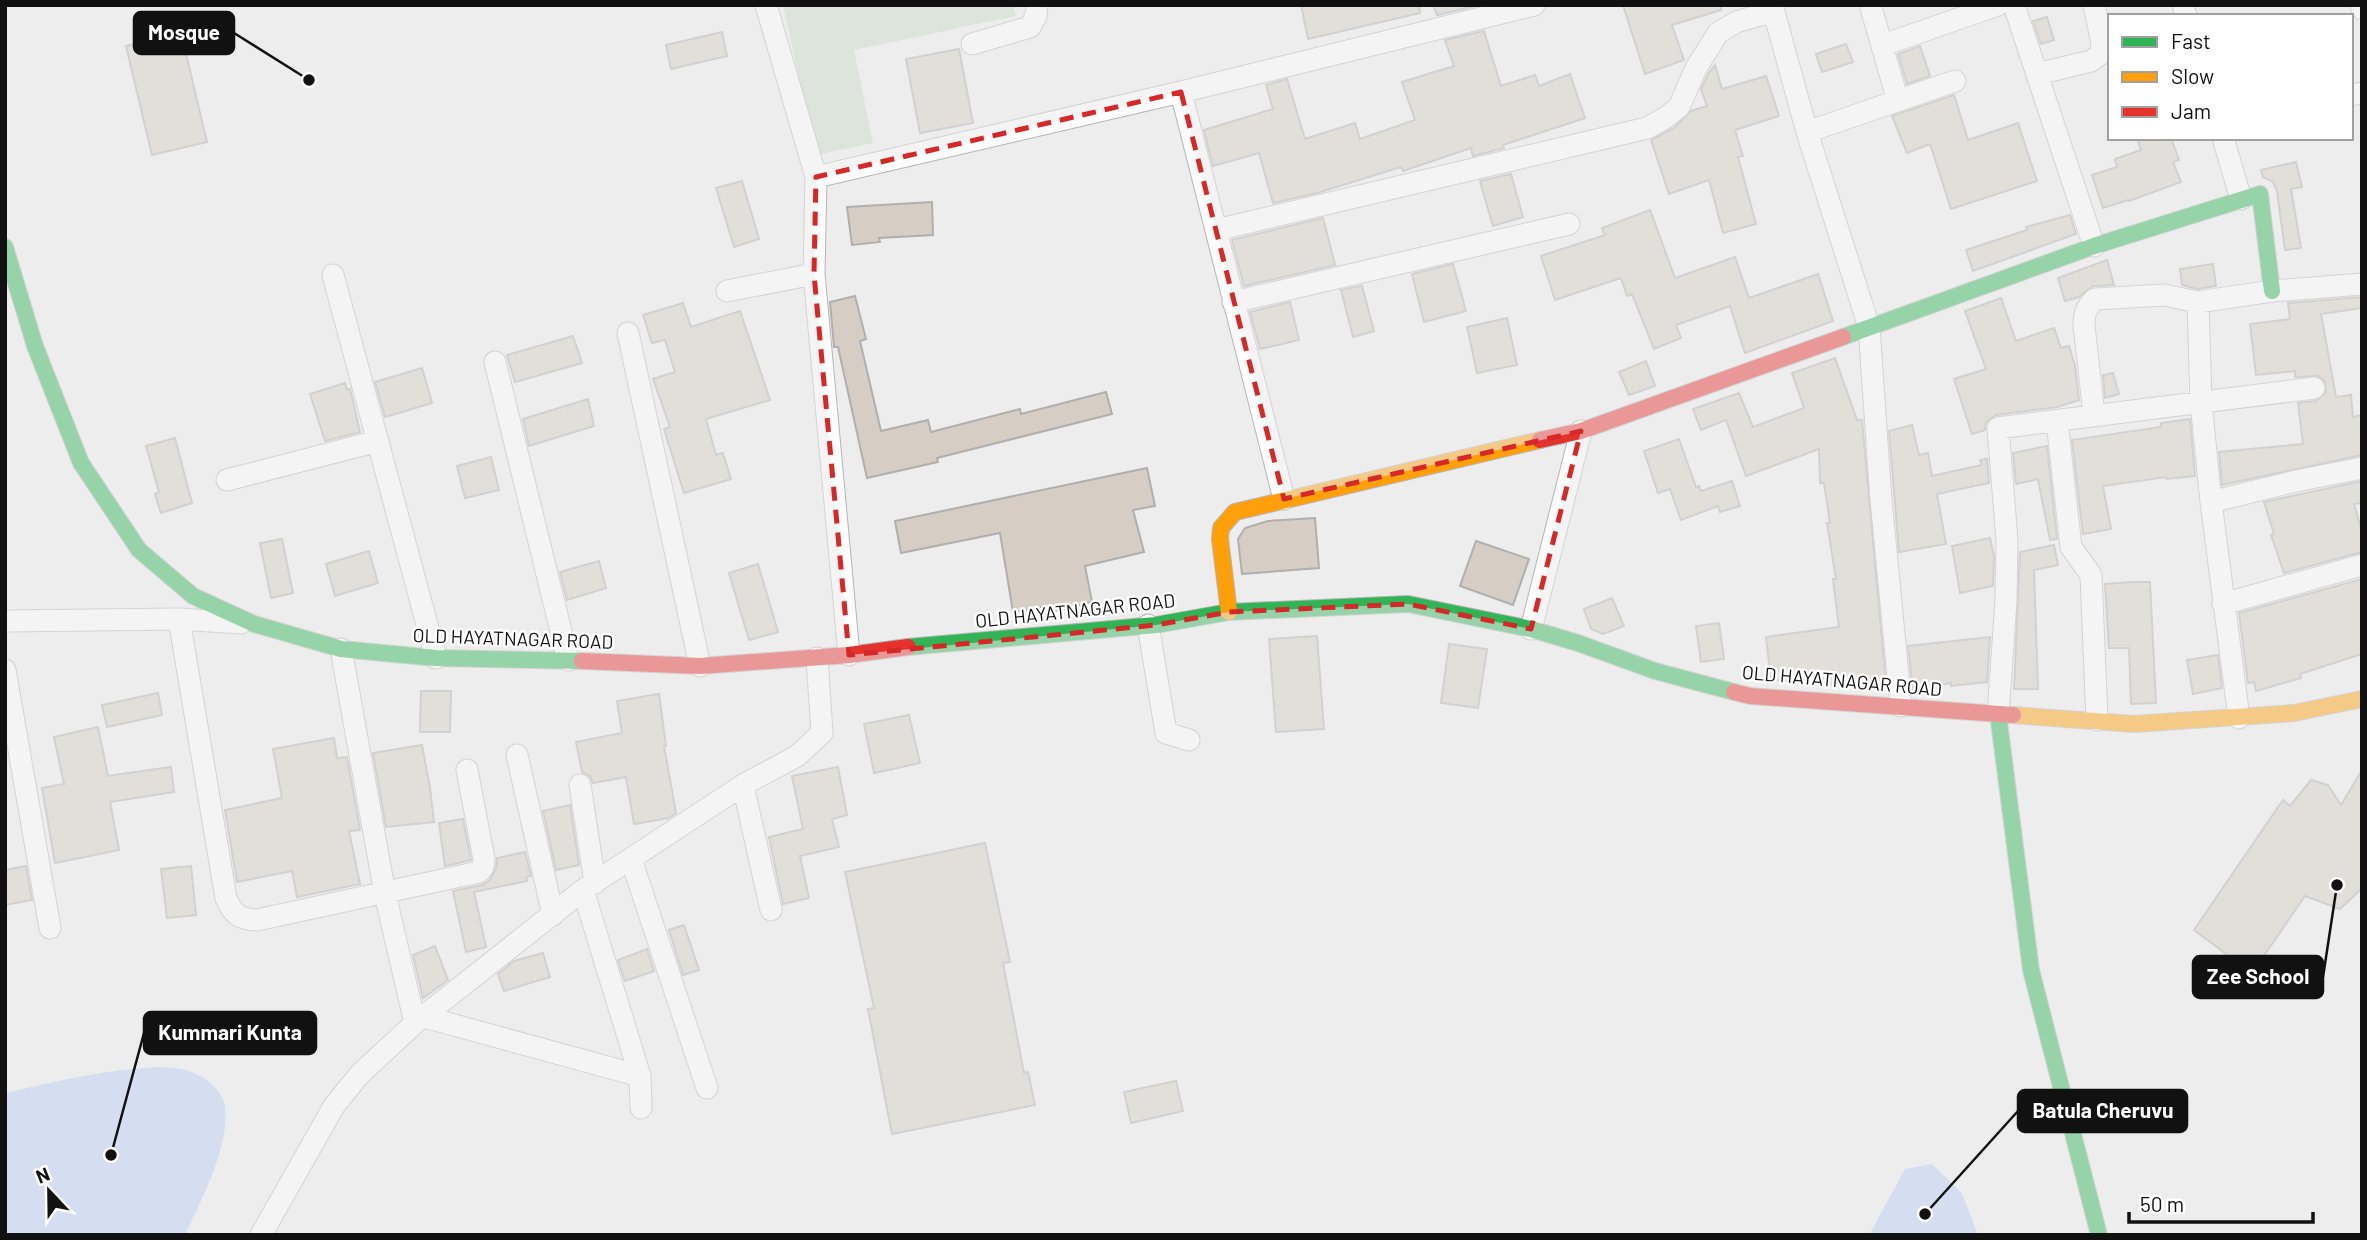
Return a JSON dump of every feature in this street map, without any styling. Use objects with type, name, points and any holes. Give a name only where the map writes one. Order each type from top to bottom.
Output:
[{"type":"street","points":[[766,5],[816,177],[814,274],[849,655]]},
{"type":"street","points":[[972,44],[1030,27],[1036,16],[1037,5]]},
{"type":"street","points":[[816,177],[1181,92],[1534,5]]},
{"type":"street","points":[[1883,45],[1998,5]]},
{"type":"street","points":[[2014,5],[2094,246]]},
{"type":"street","points":[[2037,74],[2091,61],[2101,54],[2102,43],[2094,5]]},
{"type":"street","points":[[1216,230],[1647,128],[1679,107],[1696,68],[1718,33],[1736,22],[1773,8],[1807,132],[1870,327],[1881,500],[1901,706]]},
{"type":"street","points":[[1871,8],[1898,101]]},
{"type":"street","points":[[1807,132],[1955,81]]},
{"type":"street","points":[[1181,92],[1284,499]]},
{"type":"street","points":[[2224,140],[2241,199]]},
{"type":"street","points":[[1229,612],[1220,539],[1221,528],[1235,512],[1581,431],[2094,246],[2260,194],[2272,290]]},
{"type":"street","points":[[1233,302],[1569,224]]},
{"type":"street","name":"OLD HAYATNAGAR ROAD","points":[[5,247],[35,346],[81,463],[139,550],[193,596],[254,624],[341,649],[436,658],[701,666],[817,658],[905,647],[1149,625],[1229,612],[1408,604],[1531,629],[1655,671],[1750,696],[2134,724],[2239,719],[2294,713],[2362,699]]},
{"type":"street","points":[[727,291],[814,274]]},
{"type":"street","points":[[333,275],[436,658]]},
{"type":"street","points":[[2094,414],[2084,314],[2095,299],[2164,295],[2198,302],[2272,290],[2362,284]]},
{"type":"street","points":[[2198,302],[2202,402],[2211,502],[2222,604],[2239,719]]},
{"type":"street","points":[[628,333],[701,666]]},
{"type":"street","points":[[495,362],[568,660]]},
{"type":"street","points":[[2099,1235],[2031,970],[1998,714],[2006,601],[2007,540],[1998,428],[2314,388]]},
{"type":"street","points":[[2057,421],[2071,547],[2091,575],[2097,720]]},
{"type":"street","points":[[1531,629],[1581,431]]},
{"type":"street","points":[[227,480],[378,441]]},
{"type":"street","points":[[2211,502],[2362,468]]},
{"type":"street","points":[[2222,604],[2362,565]]},
{"type":"street","points":[[5,621],[179,619],[254,624]]},
{"type":"street","points":[[179,619],[226,898],[231,909],[244,919],[257,920],[479,872],[483,867],[467,769]]},
{"type":"street","points":[[1149,625],[1166,733],[1189,740]]},
{"type":"street","points":[[341,649],[385,894],[420,1020]]},
{"type":"street","points":[[261,1235],[334,1105],[360,1074],[420,1020],[589,886],[743,785],[797,756],[822,733],[817,658]]},
{"type":"street","points":[[5,670],[50,928]]},
{"type":"street","points":[[517,755],[553,915]]},
{"type":"street","points":[[580,785],[589,886],[639,1076],[641,1108]]},
{"type":"street","points":[[743,785],[771,910]]},
{"type":"street","points":[[631,859],[707,1087]]},
{"type":"street","points":[[420,1020],[639,1076]]},
{"type":"highlighted area","points":[[1181,92],[1284,499],[1581,431],[1531,629],[1408,604],[1229,612],[1156,625],[849,655],[814,274],[816,177]]},
{"type":"green space","points":[[783,5],[1013,5],[1016,16],[854,50],[873,143],[816,155]]},
{"type":"water","points":[[160,1067],[185,1070],[202,1077],[217,1090],[225,1106],[219,1155],[185,1235],[5,1235],[5,1093],[101,1073]]},
{"type":"water","points":[[1932,1164],[1962,1193],[1978,1235],[1869,1235],[1905,1169]]},
{"type":"building","points":[[1301,5],[1419,5],[1420,13],[1308,39]]},
{"type":"building","points":[[1433,5],[1476,5],[1476,6],[1437,15]]},
{"type":"building","points":[[1623,5],[1721,5],[1721,10],[1672,25],[1684,60],[1645,74]]},
{"type":"building","points":[[2047,17],[2054,40],[2041,44],[2033,21]]},
{"type":"building","points":[[1484,31],[1501,86],[1535,75],[1539,86],[1570,74],[1585,118],[1503,145],[1504,148],[1473,156],[1471,148],[1403,171],[1401,167],[1317,193],[1273,203],[1259,153],[1213,166],[1204,130],[1273,109],[1266,85],[1287,79],[1305,139],[1355,123],[1360,139],[1415,120],[1402,82],[1454,66],[1445,40]]},
{"type":"building","points":[[722,32],[727,56],[671,69],[666,45]]},
{"type":"building","points":[[181,33],[207,142],[152,155],[126,46]]},
{"type":"building","points":[[1846,44],[1853,62],[1822,72],[1816,54]]},
{"type":"building","points":[[1920,46],[1930,76],[1907,84],[1898,54]]},
{"type":"building","points":[[959,49],[973,123],[920,133],[906,59]]},
{"type":"building","points":[[1715,65],[1722,89],[1766,76],[1779,116],[1735,130],[1743,156],[1738,157],[1756,224],[1723,233],[1709,180],[1669,194],[1651,140],[1674,128],[1691,111],[1707,106],[1701,89]]},
{"type":"building","points":[[1954,95],[1968,140],[2018,123],[2037,181],[1951,209],[1930,144],[1907,153],[1892,116]]},
{"type":"building","points":[[2138,140],[2172,140],[2179,160],[2173,162],[2181,182],[2103,208],[2092,175],[2117,167],[2115,159],[2141,150]]},
{"type":"building","points":[[2296,162],[2302,187],[2291,189],[2301,248],[2285,250],[2277,191],[2273,182],[2263,177],[2261,170]]},
{"type":"building","points":[[1511,174],[1523,217],[1493,226],[1480,181]]},
{"type":"building","points":[[742,181],[759,239],[734,247],[716,188]]},
{"type":"building","points":[[932,202],[933,235],[879,238],[880,242],[852,245],[847,207]]},
{"type":"building","points":[[1650,210],[1675,278],[1735,257],[1749,298],[1818,274],[1833,321],[1745,353],[1730,306],[1676,325],[1681,338],[1654,349],[1632,294],[1627,296],[1621,278],[1555,300],[1541,256],[1605,235],[1602,228]]},
{"type":"building","points":[[2070,215],[2076,234],[1973,271],[1966,250],[2027,230],[2026,227]]},
{"type":"building","points":[[1323,218],[1335,265],[1244,286],[1232,240]]},
{"type":"building","points":[[2107,260],[2114,285],[2093,286],[2079,297],[2065,301],[2058,278]]},
{"type":"building","points":[[1453,264],[1466,311],[1424,322],[1412,274]]},
{"type":"building","points":[[2213,264],[2216,286],[2198,289],[2182,285],[2180,269]]},
{"type":"building","points":[[1362,286],[1374,331],[1353,337],[1341,290]]},
{"type":"building","points":[[855,296],[866,339],[860,341],[881,431],[928,420],[931,432],[1020,409],[1021,414],[1106,392],[1112,414],[937,458],[938,462],[867,478],[838,347],[834,347],[830,302]]},
{"type":"building","points":[[2362,297],[2362,308],[2321,314],[2336,397],[2351,395],[2353,417],[2362,415],[2362,455],[2222,485],[2219,452],[2303,444],[2298,403],[2316,401],[2326,392],[2325,381],[2318,376],[2295,377],[2295,371],[2256,375],[2250,324],[2290,319],[2288,303]]},
{"type":"building","points":[[2001,298],[2016,341],[2054,328],[2061,348],[2069,346],[2075,366],[2079,400],[2057,407],[1996,415],[1986,422],[1985,430],[1972,434],[1954,379],[1986,369],[1965,311]]},
{"type":"building","points":[[1290,302],[1299,340],[1260,349],[1250,312]]},
{"type":"building","points":[[683,303],[691,327],[740,311],[770,400],[706,419],[716,455],[723,453],[731,479],[684,493],[664,429],[670,427],[653,379],[675,372],[665,340],[652,343],[643,315]]},
{"type":"building","points":[[1507,318],[1517,365],[1477,373],[1467,327]]},
{"type":"building","points":[[573,336],[582,363],[515,382],[507,355]]},
{"type":"building","points":[[1835,358],[1857,420],[1862,420],[1886,685],[1868,687],[1826,684],[1826,679],[1803,682],[1771,680],[1766,637],[1839,627],[1833,579],[1836,579],[1827,523],[1830,523],[1824,483],[1820,483],[1819,449],[1746,476],[1726,420],[1701,430],[1693,409],[1739,393],[1753,427],[1804,408],[1792,373]]},
{"type":"building","points":[[1646,361],[1655,386],[1629,395],[1619,372]]},
{"type":"building","points":[[422,368],[432,403],[385,417],[375,382]]},
{"type":"building","points":[[2113,373],[2119,394],[2105,398],[2103,375]]},
{"type":"building","points":[[345,383],[347,390],[350,389],[360,432],[325,441],[310,394]]},
{"type":"building","points":[[588,399],[594,426],[529,446],[523,419]]},
{"type":"building","points":[[2190,419],[2195,476],[2166,477],[2103,486],[2111,529],[2083,534],[2072,440],[2161,427],[2161,423]]},
{"type":"building","points":[[1912,425],[1919,455],[1928,453],[1932,476],[1982,465],[1980,460],[1987,459],[1989,483],[1937,494],[1946,544],[1899,552],[1889,431]]},
{"type":"building","points":[[175,438],[192,503],[161,513],[155,494],[159,492],[146,446]]},
{"type":"building","points":[[1679,439],[1696,487],[1699,486],[1701,491],[1732,481],[1740,506],[1720,512],[1718,506],[1681,520],[1670,489],[1658,493],[1644,451]]},
{"type":"building","points":[[2047,446],[2057,539],[2050,540],[2038,479],[2016,484],[2013,453]]},
{"type":"building","points":[[491,457],[499,490],[465,498],[457,466]]},
{"type":"building","points":[[1147,468],[1155,506],[1133,510],[1144,552],[1085,566],[1092,602],[1045,613],[1043,607],[1013,612],[1000,533],[901,553],[895,521]]},
{"type":"building","points":[[2362,481],[2362,503],[2354,504],[2362,532],[2362,552],[2284,573],[2271,535],[2274,534],[2264,502]]},
{"type":"building","points":[[1315,518],[1319,568],[1242,574],[1238,539],[1245,528],[1268,521]]},
{"type":"building","points":[[1990,538],[1994,556],[1993,586],[1960,593],[1952,546]]},
{"type":"building","points":[[282,539],[293,593],[271,598],[260,543]]},
{"type":"building","points":[[1476,541],[1529,559],[1513,605],[1460,586]]},
{"type":"building","points":[[2054,545],[2058,565],[2034,570],[2038,689],[2014,689],[2020,552]]},
{"type":"building","points":[[369,551],[378,583],[335,596],[326,564]]},
{"type":"building","points":[[599,561],[606,588],[567,600],[560,572]]},
{"type":"building","points":[[758,564],[778,632],[749,640],[729,573]]},
{"type":"building","points":[[2362,579],[2362,654],[2300,674],[2301,678],[2256,691],[2254,682],[2248,683],[2239,613]]},
{"type":"building","points":[[2150,582],[2156,703],[2131,704],[2129,648],[2109,648],[2105,584]]},
{"type":"building","points":[[1612,598],[1624,626],[1603,634],[1591,629],[1584,609]]},
{"type":"building","points":[[1719,623],[1724,659],[1701,662],[1696,626]]},
{"type":"building","points":[[1317,636],[1324,729],[1276,732],[1269,639]]},
{"type":"building","points":[[1990,637],[1987,682],[1951,686],[1951,683],[1913,690],[1908,646]]},
{"type":"building","points":[[1449,644],[1487,649],[1478,708],[1441,703]]},
{"type":"building","points":[[2218,655],[2222,688],[2193,694],[2187,660]]},
{"type":"building","points":[[421,691],[451,691],[450,732],[420,732]]},
{"type":"building","points":[[158,693],[162,715],[107,727],[102,705]]},
{"type":"building","points":[[659,694],[664,746],[676,813],[669,818],[634,824],[626,777],[593,783],[590,776],[582,772],[576,742],[622,733],[617,701]]},
{"type":"building","points":[[909,715],[920,763],[874,773],[864,724]]},
{"type":"building","points":[[98,727],[108,776],[171,767],[174,792],[110,802],[119,850],[55,863],[42,788],[64,784],[54,737]]},
{"type":"building","points":[[334,738],[337,758],[347,757],[360,830],[349,831],[360,884],[297,897],[292,871],[237,882],[225,810],[282,798],[273,749]]},
{"type":"building","points":[[422,745],[434,822],[386,827],[373,753]]},
{"type":"building","points":[[838,767],[847,815],[832,819],[839,847],[800,856],[809,898],[783,904],[769,837],[803,829],[792,776]]},
{"type":"building","points":[[2362,770],[2362,888],[2340,909],[2305,896],[2252,973],[2194,930],[2283,800],[2290,806],[2311,780],[2328,785],[2341,805]]},
{"type":"building","points":[[570,805],[579,865],[556,870],[543,811]]},
{"type":"building","points":[[463,819],[471,860],[445,866],[439,823]]},
{"type":"building","points":[[985,843],[1010,962],[1003,963],[1024,1073],[1028,1072],[1035,1105],[892,1134],[868,1009],[874,1008],[845,872]]},
{"type":"building","points":[[525,852],[531,876],[526,877],[527,881],[474,892],[486,947],[466,952],[453,891],[482,885],[489,881],[496,869],[497,858]]},
{"type":"building","points":[[26,866],[32,900],[5,905],[5,870]]},
{"type":"building","points":[[191,866],[196,915],[167,918],[161,869]]},
{"type":"building","points":[[684,925],[699,970],[683,975],[669,930]]},
{"type":"building","points":[[435,946],[448,980],[423,998],[413,955]]},
{"type":"building","points":[[647,949],[654,971],[625,981],[618,960]]},
{"type":"building","points":[[543,953],[550,977],[504,991],[498,974],[514,961]]},
{"type":"building","points":[[1176,1081],[1183,1111],[1131,1123],[1124,1092]]},
{"type":"traffic: fast","points":[[1843,337],[2094,246],[2260,194],[2272,291]]},
{"type":"traffic: fast","points":[[5,247],[35,346],[81,463],[139,550],[193,596],[254,624],[341,649],[436,658],[582,661]]},
{"type":"traffic: fast","points":[[908,647],[1156,625],[1229,612],[1408,604],[1531,629],[1655,671],[1734,692]]},
{"type":"traffic: fast","points":[[1998,714],[2031,970],[2099,1235]]},
{"type":"traffic: slow","points":[[1229,612],[1220,539],[1221,528],[1235,512],[1540,440]]},
{"type":"traffic: slow","points":[[2013,715],[2134,724],[2294,713],[2362,699]]},
{"type":"traffic: jam","points":[[1540,440],[1581,431],[1843,337]]},
{"type":"traffic: jam","points":[[582,661],[700,666],[849,655],[908,647]]},
{"type":"traffic: jam","points":[[1734,692],[1750,696],[2013,715]]},
{"type":"place","name":"Mosque","points":[[309,80]]},
{"type":"place","name":"Zee School","points":[[2337,885]]},
{"type":"place","name":"Kummari Kunta","points":[[111,1155]]},
{"type":"place","name":"Batula Cheruvu","points":[[1925,1214]]}]
